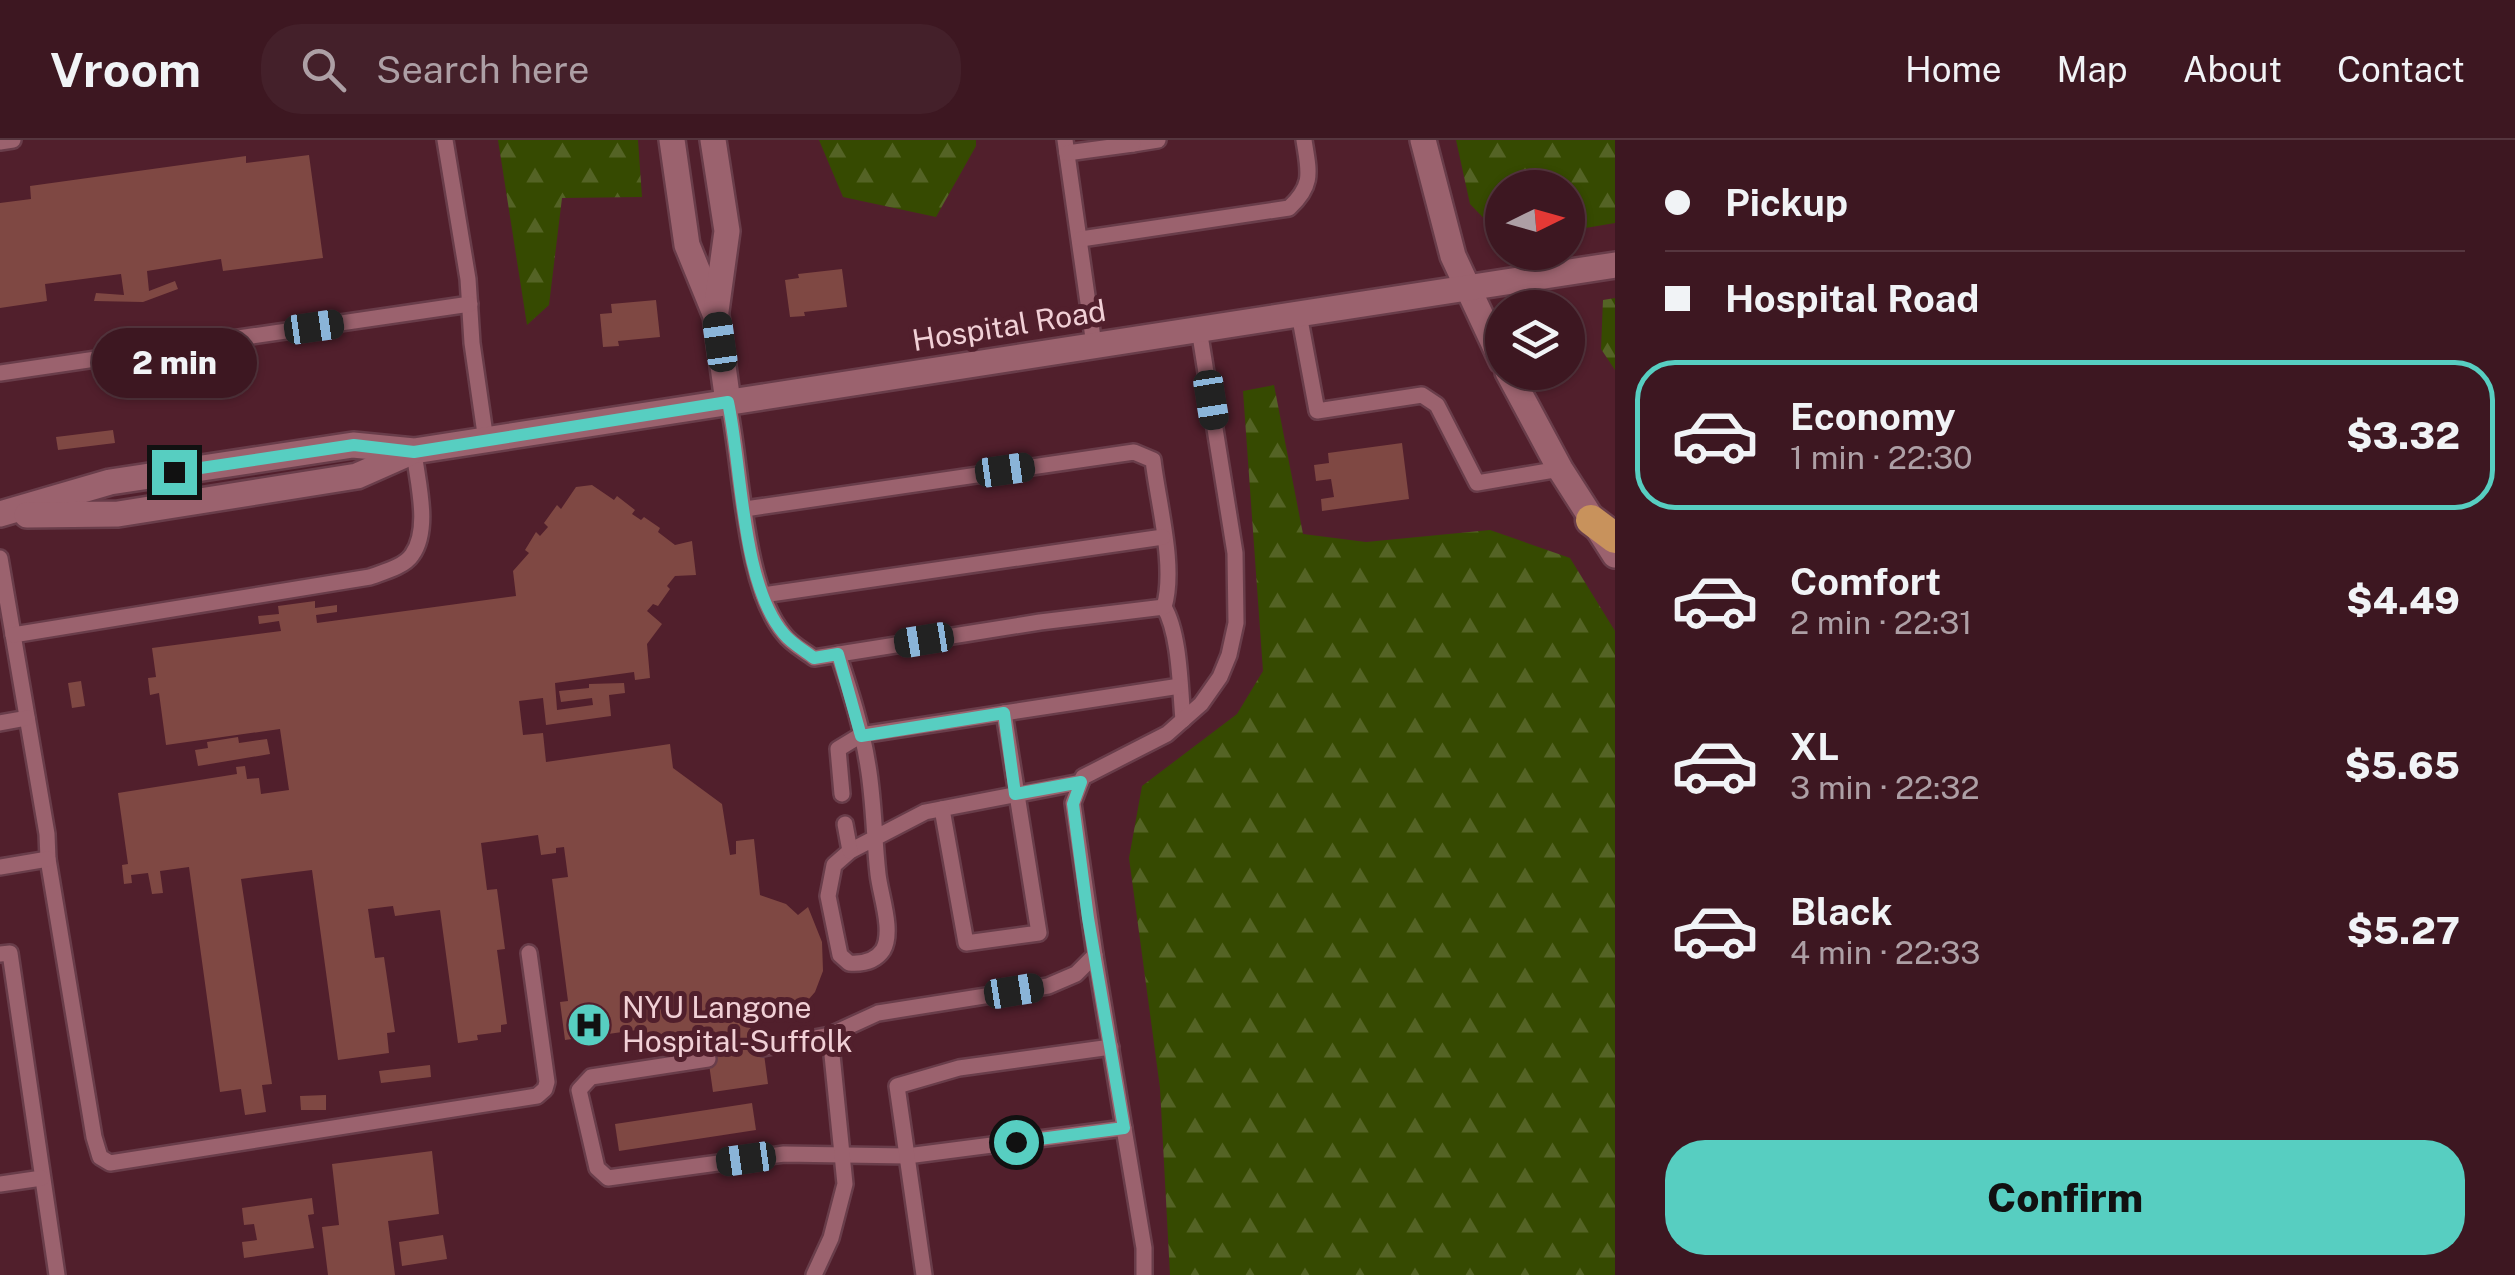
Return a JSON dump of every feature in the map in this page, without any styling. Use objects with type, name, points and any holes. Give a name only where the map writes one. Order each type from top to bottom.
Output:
[{"type":"highway","points":[[1591,520],[1615,538]]},
{"type":"street","points":[[672,140],[687,244],[716,316],[728,402]]},
{"type":"street","points":[[714,140],[726,231],[716,316]]},
{"type":"street","points":[[1422,140],[1453,256],[1485,326]]},
{"type":"street","points":[[679,188],[720,182]]},
{"type":"street","name":"Hospital Road","points":[[0,515],[128,479],[354,445],[414,452],[1615,265]]},
{"type":"street","points":[[1518,390],[1560,469],[1615,554]]},
{"type":"lane","points":[[0,142],[13,140]]},
{"type":"lane","points":[[445,140],[486,440]]},
{"type":"lane","points":[[1094,345],[1066,147],[1158,140]]},
{"type":"lane","points":[[1081,238],[1289,208],[1306,192],[1309,171],[1304,140]]},
{"type":"lane","points":[[0,374],[470,304]]},
{"type":"lane","points":[[1299,314],[1318,411],[1422,395],[1437,406],[1477,483],[1560,469]]},
{"type":"lane","points":[[1144,1275],[1144,1248],[1073,804],[1083,777],[1168,734],[1201,704],[1230,656],[1236,623],[1235,553],[1199,329]]},
{"type":"lane","points":[[728,402],[750,550],[763,595],[784,634],[814,658],[1164,607]]},
{"type":"lane","points":[[13,635],[370,578],[395,568],[412,556],[422,526],[414,452]]},
{"type":"lane","points":[[745,509],[1134,452],[1152,460],[1169,564],[1169,592],[1164,607]]},
{"type":"lane","points":[[763,595],[1163,536]]},
{"type":"lane","points":[[0,558],[100,1157],[110,1164],[536,1096],[547,1082],[529,953]]},
{"type":"lane","points":[[1164,607],[1170,616],[1183,720]]},
{"type":"lane","points":[[838,654],[868,763],[876,839],[886,930],[885,947],[867,962],[849,963],[840,955],[828,896],[834,865],[850,851],[876,839],[925,812],[1081,782]]},
{"type":"lane","points":[[842,794],[838,748],[861,736],[1180,686]]},
{"type":"lane","points":[[942,809],[966,944],[1039,932],[1004,713]]},
{"type":"lane","points":[[0,722],[27,718]]},
{"type":"lane","points":[[846,824],[850,851]]},
{"type":"lane","points":[[0,867],[48,858]]},
{"type":"lane","points":[[0,954],[10,952],[57,1275]]},
{"type":"lane","points":[[764,1048],[830,1035],[878,1013],[1048,986],[1076,974],[1095,955]]},
{"type":"lane","points":[[814,1275],[846,1184],[830,1035]]},
{"type":"lane","points":[[924,1275],[898,1086],[959,1068],[1112,1047]]},
{"type":"lane","points":[[708,1058],[592,1077],[579,1090],[597,1168],[608,1178],[784,1154],[907,1156],[1124,1128]]},
{"type":"lane","points":[[0,1184],[42,1178]]},
{"type":"green space","points":[[498,140],[638,140],[642,197],[562,198],[549,305],[527,325]]},
{"type":"green space","points":[[819,140],[976,140],[976,146],[936,217],[843,197]]},
{"type":"green space","points":[[1456,140],[1615,140],[1615,223],[1585,228],[1585,170],[1485,170],[1485,219],[1470,204]]},
{"type":"green space","points":[[1615,298],[1615,370],[1601,349],[1603,300]]},
{"type":"green space","points":[[1274,385],[1303,534],[1366,542],[1490,530],[1570,558],[1615,631],[1615,1275],[1170,1275],[1160,1088],[1129,858],[1142,786],[1237,714],[1263,671],[1243,391]]},
{"type":"building","points":[[309,155],[323,258],[223,271],[221,259],[147,271],[149,291],[175,281],[178,289],[143,302],[94,301],[96,293],[124,295],[121,274],[45,284],[47,301],[0,308],[0,203],[31,199],[30,186],[246,156],[246,163]]},
{"type":"building","points":[[842,269],[847,307],[790,317],[785,280],[799,278],[798,274]]},
{"type":"building","points":[[656,300],[660,337],[618,341],[619,346],[603,347],[600,314],[612,313],[611,304]]},
{"type":"building","points":[[113,430],[115,443],[58,450],[56,437]]},
{"type":"building","points":[[1402,443],[1409,499],[1322,511],[1321,499],[1334,497],[1331,479],[1316,481],[1314,465],[1329,463],[1328,453]]},
{"type":"building","name":"NYU Langone Hospital-Suffolk","points":[[592,485],[614,500],[617,496],[635,510],[632,514],[660,528],[658,532],[675,545],[692,541],[696,575],[675,576],[658,606],[653,604],[647,611],[662,624],[647,644],[650,678],[635,680],[634,672],[555,683],[557,710],[593,705],[592,698],[561,702],[559,691],[589,688],[589,684],[624,683],[625,693],[609,695],[611,716],[546,725],[543,698],[519,701],[523,735],[543,733],[546,762],[670,744],[673,768],[722,804],[730,855],[736,854],[736,841],[754,839],[760,895],[786,904],[798,915],[808,907],[822,942],[823,971],[815,992],[796,1014],[786,1020],[781,1011],[759,1017],[768,1084],[713,1092],[704,1029],[645,1037],[644,1029],[565,1040],[560,1002],[568,1001],[552,879],[568,877],[564,847],[556,848],[556,853],[541,855],[538,835],[481,843],[487,890],[497,889],[505,949],[497,950],[507,1024],[501,1025],[501,1032],[477,1035],[478,1040],[458,1043],[440,910],[395,916],[393,906],[368,909],[375,958],[384,957],[395,1032],[387,1033],[389,1053],[338,1060],[312,870],[241,879],[272,1084],[262,1085],[266,1112],[245,1115],[241,1089],[220,1092],[189,867],[160,871],[163,893],[152,894],[148,873],[131,875],[132,883],[124,884],[122,865],[128,864],[118,793],[237,774],[236,767],[245,766],[247,779],[259,778],[261,794],[289,790],[280,729],[166,745],[159,693],[150,695],[148,678],[156,677],[152,648],[281,631],[279,621],[259,624],[258,616],[279,614],[278,606],[315,601],[315,608],[337,605],[337,612],[316,615],[317,623],[516,596],[513,571],[529,553],[525,550],[536,532],[540,536],[557,505],[561,509],[576,487]]},
{"type":"building","points":[[81,681],[85,706],[72,708],[68,683]]},
{"type":"building","points":[[238,737],[239,743],[267,739],[270,754],[198,766],[195,750],[208,748],[207,742]]},
{"type":"building","points":[[430,1065],[431,1077],[381,1083],[379,1071]]},
{"type":"building","points":[[326,1095],[326,1110],[301,1110],[300,1096]]},
{"type":"building","points":[[752,1103],[756,1130],[619,1151],[615,1124]]},
{"type":"building","points":[[432,1151],[439,1214],[388,1221],[395,1275],[328,1275],[322,1227],[339,1225],[332,1164]]},
{"type":"building","points":[[312,1198],[314,1214],[308,1215],[314,1248],[244,1258],[242,1242],[257,1240],[254,1224],[244,1225],[242,1208]]},
{"type":"building","points":[[443,1235],[447,1259],[402,1266],[399,1242]]},
{"type":"place","name":"NYU Langone Hospital-Suffolk","points":[[589,1025]]},
{"type":"route","points":[[174,472],[354,445],[414,452],[728,402],[750,550],[763,595],[784,634],[814,658],[838,654],[861,736],[1004,713],[1015,794],[1081,782],[1073,804],[1124,1128],[1016,1142]]}]
